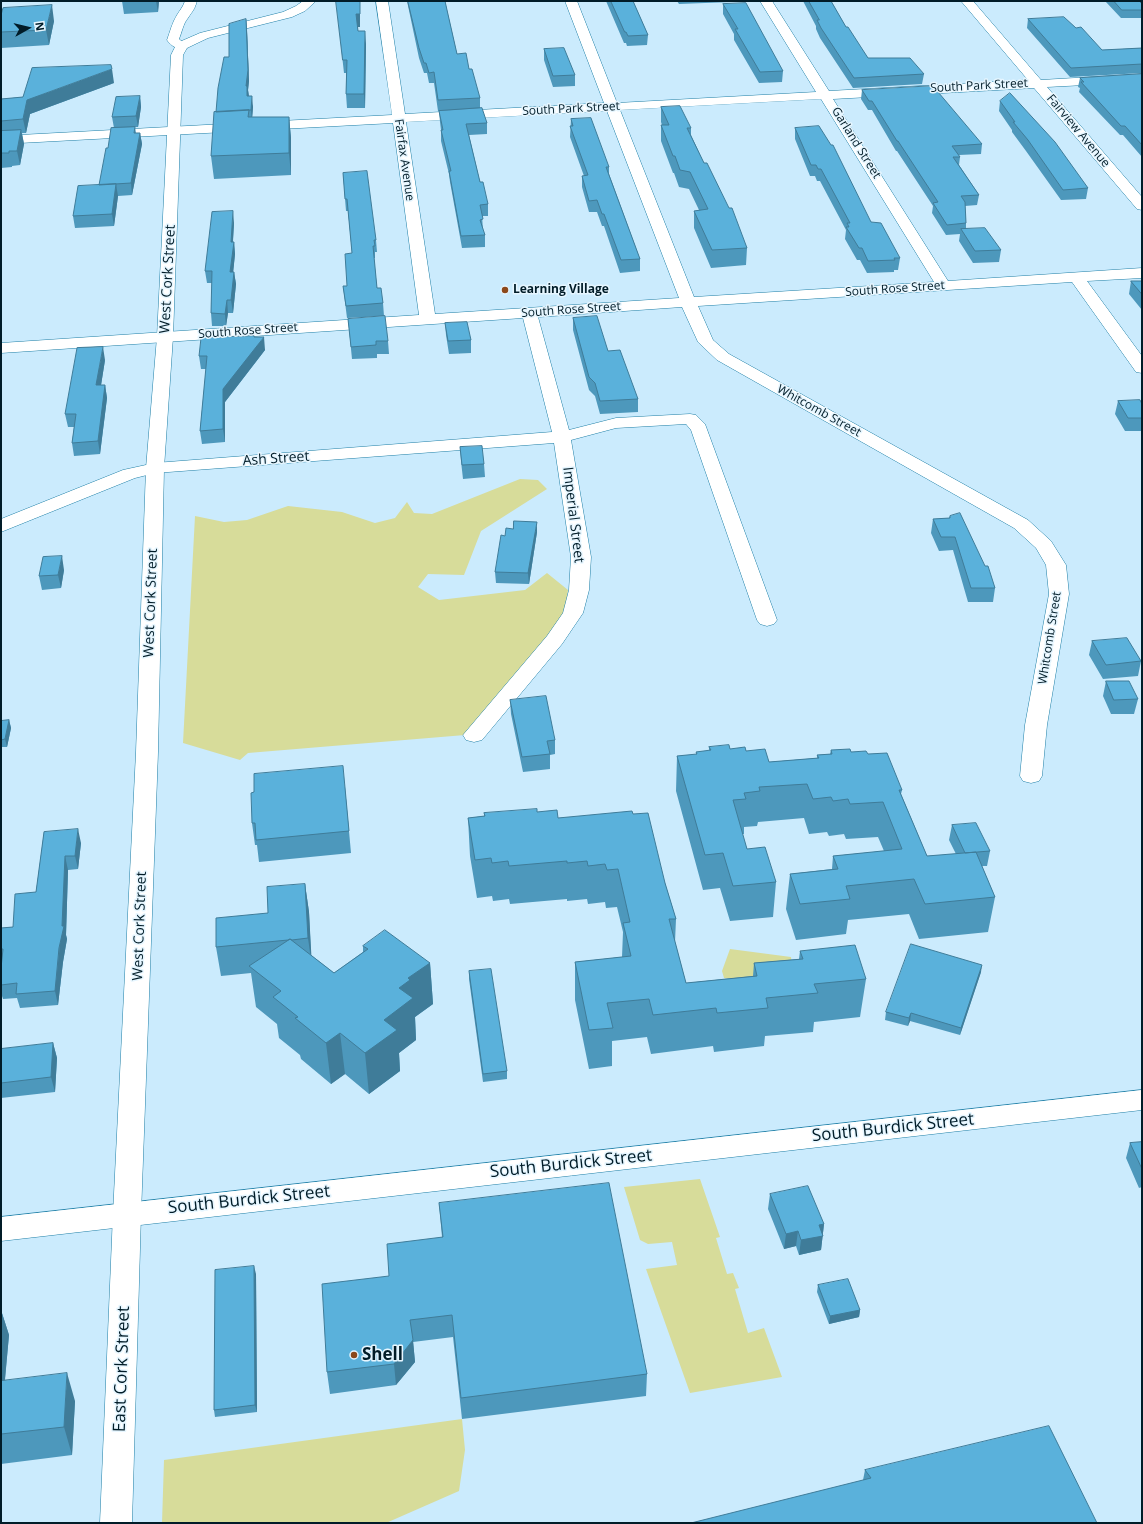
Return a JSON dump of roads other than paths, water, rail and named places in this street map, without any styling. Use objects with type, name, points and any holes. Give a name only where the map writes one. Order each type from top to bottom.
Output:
[{"type":"street","name":"West Cork Street","points":[[127,1214],[147,752],[155,468],[166,337],[177,55],[181,46],[173,40],[179,22],[183,15],[188,11],[191,1]]},
{"type":"street","points":[[181,46],[211,32],[284,16],[299,9],[310,1]]},
{"type":"street","name":"Fairfax Avenue","points":[[382,1],[428,319]]},
{"type":"street","name":"Whitcomb Street","points":[[571,1],[688,302],[706,342],[723,357],[1021,524],[1044,545],[1056,566],[1059,594],[1036,725],[1031,776]]},
{"type":"street","name":"Garland Street","points":[[766,1],[826,94],[944,286]]},
{"type":"street","name":"Fairview Avenue","points":[[968,1],[1142,206]]},
{"type":"street","name":"South Park Street","points":[[1,140],[1142,78]]},
{"type":"street","name":"South Rose Street","points":[[1,348],[530,312],[1142,273]]},
{"type":"street","points":[[1077,278],[1142,368]]},
{"type":"street","name":"Imperial Street","points":[[474,735],[555,640],[573,613],[579,590],[581,557],[562,437],[530,312]]},
{"type":"street","name":"Ash Street","points":[[1,526],[129,474],[155,468],[562,437],[616,423],[690,419],[699,428],[767,620]]},
{"type":"street","name":"South Burdick Street","points":[[1,1229],[1142,1100]]},
{"type":"street","name":"East Cork Street","points":[[116,1523],[127,1214]]},
{"type":"place","name":"Learning Village","points":[[505,290]]},
{"type":"place","name":"Shell","points":[[354,1355]]}]
